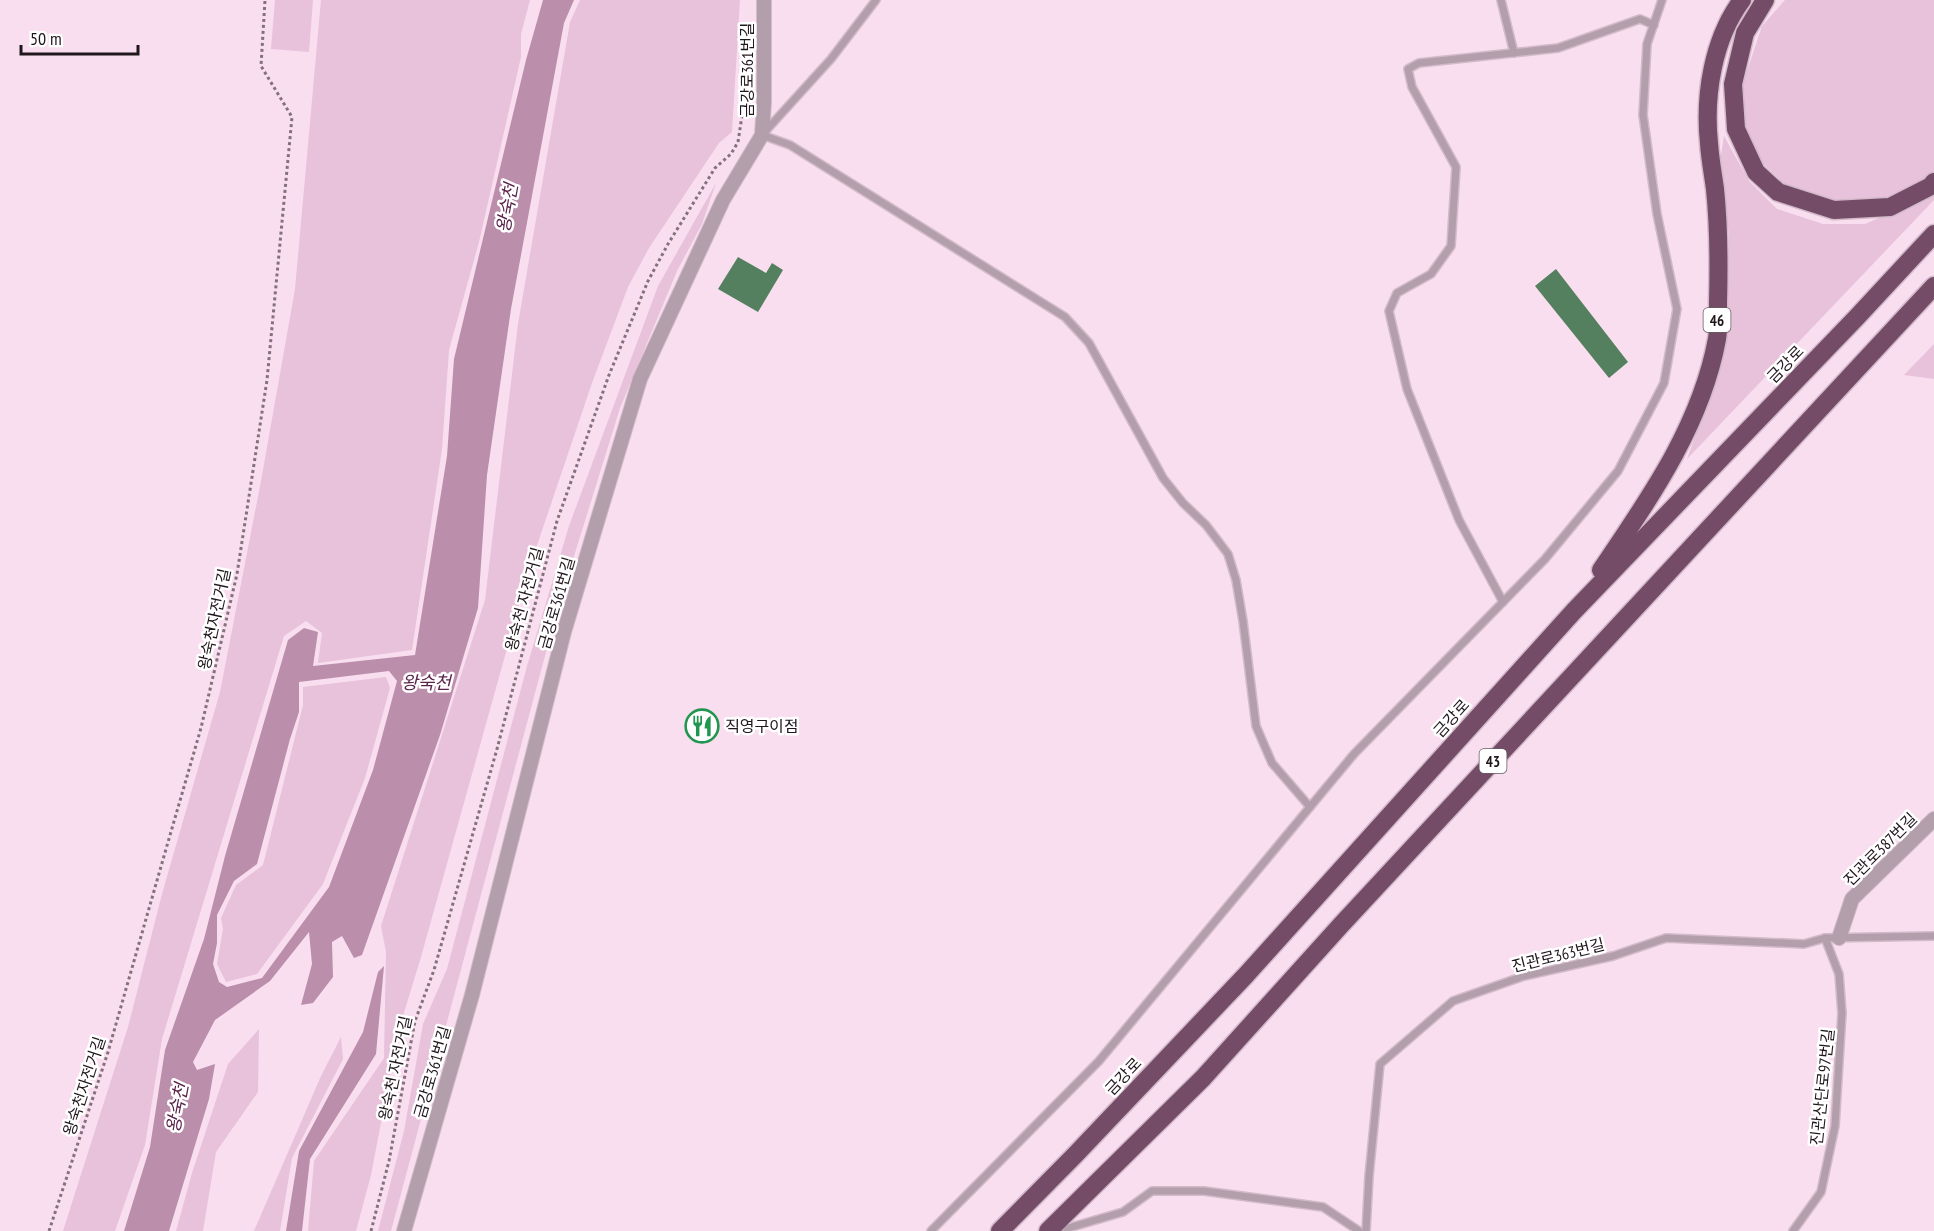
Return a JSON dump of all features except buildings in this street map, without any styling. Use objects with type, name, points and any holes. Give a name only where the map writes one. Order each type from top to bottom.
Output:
[{"type":"highway","name":"46","points":[[1574,610],[1647,502],[1679,448],[1705,384],[1717,338],[1719,264],[1715,189],[1708,141],[1708,97],[1716,55],[1731,14],[1742,0]]},
{"type":"highway","points":[[1765,0],[1745,33],[1733,84],[1736,129],[1756,172],[1778,192],[1834,210],[1890,207],[1931,186],[1934,182]]},
{"type":"highway","name":"금강로","points":[[1000,1231],[1076,1155],[1246,975],[1574,610],[1934,234]]},
{"type":"highway","name":"43","points":[[1048,1231],[1203,1078],[1349,917],[1934,286]]},
{"type":"street","name":"금강로361번길","points":[[404,1231],[472,995],[564,632],[640,380],[723,200],[762,135],[764,0]]},
{"type":"street","name":"진관로387번길","points":[[1832,938],[1852,900],[1934,819]]},
{"type":"lane","points":[[876,0],[831,59],[762,135],[790,145],[1019,287],[1065,317],[1089,343],[1124,403],[1163,478],[1206,525],[1228,554],[1236,580],[1243,621],[1256,726],[1272,764],[1310,807]]},
{"type":"lane","points":[[1501,0],[1514,52]]},
{"type":"lane","points":[[931,1231],[1099,1061],[1354,754],[1545,559],[1618,471],[1664,383],[1677,309],[1657,214],[1643,115],[1647,45],[1662,0]]},
{"type":"lane","points":[[1503,602],[1459,520],[1407,388],[1389,311],[1397,293],[1431,274],[1451,246],[1456,167],[1412,87],[1408,69],[1419,63],[1558,48],[1640,19],[1654,25]]},
{"type":"lane","name":"진관로363번길","points":[[1366,1231],[1380,1064],[1453,1001],[1524,976],[1613,956],[1666,938],[1804,944],[1832,938],[1934,936]]},
{"type":"lane","name":"진관산단로97번길","points":[[1793,1231],[1821,1192],[1835,1126],[1842,1013],[1839,974],[1832,938]]},
{"type":"lane","points":[[1058,1231],[1123,1212],[1152,1191],[1204,1191],[1323,1207],[1359,1231]]},
{"type":"path","name":"왕숙천자전거길","points":[[49,1231],[108,1052],[161,868],[201,728],[237,574],[267,380],[292,117],[261,66],[266,0]]},
{"type":"path","name":"왕숙천 자전거길","points":[[371,1231],[389,1161],[415,1021],[434,970],[497,749],[557,521],[609,375],[648,281],[662,253],[715,168],[731,154],[738,142],[744,109],[749,22]]},
{"type":"shaded area","points":[[275,0],[313,0],[309,52],[271,49]]},
{"type":"shaded area","points":[[321,0],[530,0],[521,34],[521,57],[479,242],[449,350],[442,449],[412,650],[318,663],[322,633],[306,621],[284,636],[162,1039],[145,1145],[115,1231],[63,1231],[128,1027],[162,894],[220,692],[295,289]]},
{"type":"shaded area","points":[[580,0],[740,0],[732,132],[719,143],[649,248],[628,287],[592,383],[530,566],[399,1029],[371,1175],[356,1231],[308,1231],[314,1161],[384,1058],[386,952],[381,926],[485,600],[518,324],[570,22]]},
{"type":"shaded area","points":[[1785,0],[1934,0],[1934,171],[1916,187],[1862,205],[1797,196],[1752,153],[1739,95],[1762,26]]},
{"type":"shaded area","points":[[1724,136],[1749,181],[1777,209],[1823,224],[1865,224],[1934,194],[1934,200],[1687,459],[1710,395],[1728,313],[1729,235],[1720,162]]},
{"type":"shaded area","points":[[716,183],[702,224],[677,271],[620,408],[557,611],[391,1231],[378,1231],[404,1131],[423,1024],[447,969],[527,666],[569,526],[658,286]]},
{"type":"shaded area","points":[[1934,344],[1934,379],[1904,375]]},
{"type":"shaded area","points":[[386,677],[390,688],[365,778],[323,884],[257,974],[226,982],[217,964],[223,929],[221,918],[236,885],[263,865],[303,705],[303,687]]},
{"type":"shaded area","points":[[259,1029],[258,1092],[216,1152],[203,1231],[176,1231],[192,1173],[228,1064]]},
{"type":"shaded area","points":[[341,1037],[343,1059],[292,1158],[280,1231],[254,1231],[321,1076]]},
{"type":"water","name":"왕숙천","points":[[543,0],[574,0],[564,23],[511,309],[487,475],[478,608],[440,735],[362,955],[354,958],[342,936],[332,942],[333,977],[313,1003],[301,1005],[312,964],[309,932],[270,981],[215,1020],[193,1062],[197,1070],[215,1064],[209,1099],[169,1231],[124,1231],[150,1147],[165,1050],[204,939],[225,856],[288,640],[304,628],[318,632],[313,666],[415,655],[447,456],[454,359],[526,60]],"holes":[[[389,671],[397,681],[373,770],[329,887],[262,978],[227,987],[219,982],[213,964],[217,943],[217,915],[234,881],[257,864],[299,712],[299,682]]]},
{"type":"water","points":[[384,966],[376,1054],[310,1159],[302,1231],[286,1231],[299,1151],[363,1032],[378,972]]},
{"type":"place","name":"직영구이점","points":[[702,726]]}]
